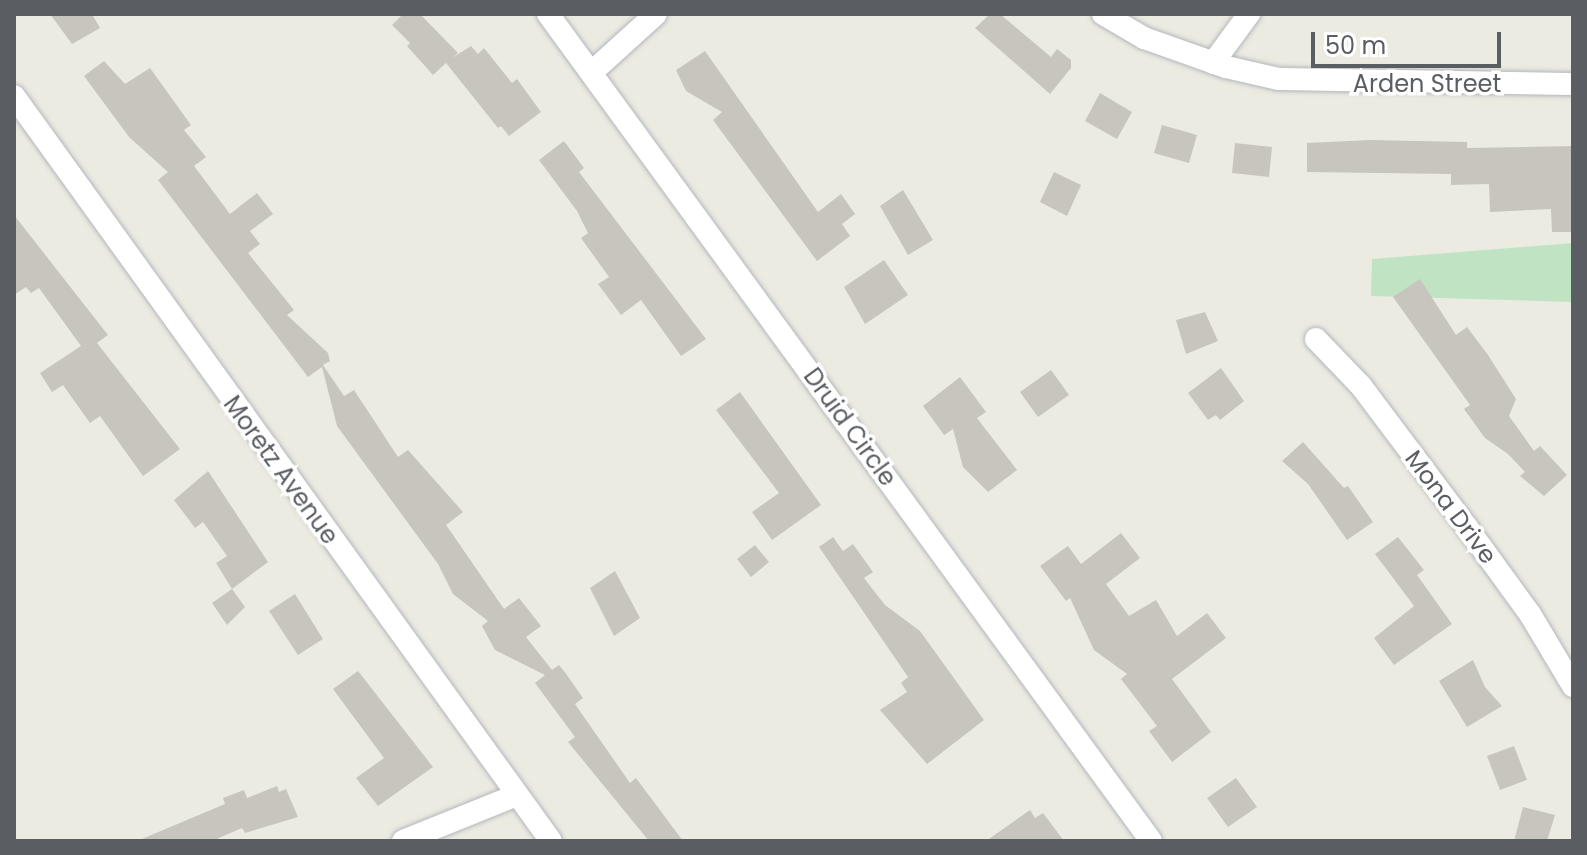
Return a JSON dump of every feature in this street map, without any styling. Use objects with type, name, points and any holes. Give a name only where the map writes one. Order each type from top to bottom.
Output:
[{"type":"street","name":"Druid Circle","points":[[548,14],[1151,841]]},
{"type":"street","points":[[592,72],[656,14]]},
{"type":"street","name":"Arden Street","points":[[1103,14],[1144,38],[1213,63],[1279,79],[1331,84],[1573,84]]},
{"type":"street","points":[[1213,63],[1249,14]]},
{"type":"street","name":"Moretz Avenue","points":[[14,96],[551,841]]},
{"type":"street","name":"Mona Drive","points":[[1316,339],[1361,386],[1479,544],[1573,686]]},
{"type":"street","points":[[403,841],[517,795]]},
{"type":"green space","points":[[1573,243],[1573,302],[1371,296],[1372,259]]},
{"type":"building","points":[[50,14],[92,14],[100,28],[72,44]]},
{"type":"building","points":[[403,14],[420,14],[458,53],[452,58],[471,46],[478,54],[484,48],[512,83],[517,79],[541,112],[509,136],[501,126],[498,128],[446,63],[433,75],[407,46],[410,43],[392,25]]},
{"type":"building","points":[[990,14],[1000,14],[1051,57],[1057,49],[1071,60],[1071,68],[1050,94],[975,28]]},
{"type":"building","points":[[705,51],[818,212],[841,194],[855,214],[842,224],[850,236],[817,261],[713,120],[722,112],[686,91],[676,70]]},
{"type":"building","points":[[104,61],[125,84],[150,68],[191,125],[184,130],[206,157],[194,166],[230,214],[257,193],[273,214],[250,231],[260,244],[248,253],[294,310],[287,315],[328,353],[330,361],[323,365],[344,396],[354,390],[398,457],[408,450],[463,512],[446,525],[504,609],[519,598],[541,626],[526,637],[552,670],[559,665],[564,671],[583,698],[575,704],[630,783],[636,778],[683,841],[649,841],[568,742],[575,737],[535,683],[545,675],[495,650],[482,626],[488,621],[453,594],[438,564],[337,426],[322,367],[308,377],[158,180],[168,172],[129,137],[84,76]]},
{"type":"building","points":[[1100,93],[1132,112],[1117,139],[1085,121]]},
{"type":"building","points":[[1162,125],[1197,135],[1189,163],[1154,153]]},
{"type":"building","points":[[1370,140],[1467,142],[1467,148],[1573,146],[1573,232],[1552,232],[1551,209],[1490,212],[1489,184],[1451,185],[1451,174],[1307,172],[1307,143]]},
{"type":"building","points":[[564,141],[584,168],[579,172],[706,339],[681,356],[641,300],[621,315],[598,284],[609,277],[581,238],[588,233],[577,211],[539,160]]},
{"type":"building","points":[[1235,143],[1272,147],[1269,177],[1232,173]]},
{"type":"building","points":[[1054,172],[1081,185],[1067,216],[1040,202]]},
{"type":"building","points":[[903,190],[933,240],[908,255],[880,206]]},
{"type":"building","points":[[14,215],[108,335],[97,343],[180,449],[143,476],[100,416],[90,423],[63,385],[52,392],[40,373],[81,346],[39,288],[31,293],[26,287],[14,295]]},
{"type":"building","points":[[884,260],[908,295],[865,324],[844,287]]},
{"type":"building","points":[[1420,279],[1456,335],[1467,327],[1488,355],[1516,399],[1509,416],[1534,451],[1540,446],[1567,475],[1544,496],[1520,476],[1525,472],[1508,454],[1485,438],[1464,409],[1470,405],[1393,297]]},
{"type":"building","points":[[1205,312],[1218,341],[1186,354],[1176,320]]},
{"type":"building","points":[[1221,368],[1244,401],[1220,420],[1216,415],[1208,420],[1188,393]]},
{"type":"building","points":[[1051,370],[1069,395],[1038,417],[1020,392]]},
{"type":"building","points":[[960,377],[986,412],[977,418],[1017,470],[988,492],[963,467],[953,429],[944,435],[923,406]]},
{"type":"building","points":[[740,392],[821,505],[772,540],[752,512],[779,493],[716,410]]},
{"type":"building","points":[[1303,442],[1344,488],[1348,486],[1373,522],[1347,540],[1308,484],[1282,461]]},
{"type":"building","points":[[208,471],[268,562],[232,589],[216,563],[227,556],[203,522],[195,528],[174,500]]},
{"type":"building","points":[[1121,533],[1140,558],[1106,584],[1129,616],[1156,600],[1177,636],[1207,613],[1226,638],[1172,679],[1211,732],[1172,762],[1149,731],[1157,726],[1121,679],[1127,674],[1094,650],[1070,598],[1066,601],[1040,566],[1068,546],[1081,564]]},
{"type":"building","points":[[833,537],[843,551],[853,544],[873,572],[864,578],[885,605],[920,631],[984,720],[927,764],[880,710],[907,692],[901,683],[908,677],[819,547]]},
{"type":"building","points":[[1398,537],[1424,570],[1417,575],[1452,624],[1394,665],[1374,638],[1414,606],[1375,554]]},
{"type":"building","points":[[755,545],[769,562],[751,577],[737,559]]},
{"type":"building","points":[[615,571],[640,618],[614,636],[590,588]]},
{"type":"building","points":[[232,589],[245,607],[227,625],[212,603]]},
{"type":"building","points":[[295,594],[323,639],[298,655],[269,611]]},
{"type":"building","points":[[1473,660],[1485,687],[1502,706],[1467,727],[1439,681]]},
{"type":"building","points":[[358,671],[433,767],[378,806],[356,778],[384,758],[333,689]]},
{"type":"building","points":[[1514,746],[1527,780],[1500,790],[1487,756]]},
{"type":"building","points":[[1236,778],[1257,807],[1228,827],[1207,798]]},
{"type":"building","points":[[277,786],[279,792],[286,789],[298,817],[245,833],[242,828],[212,841],[137,841],[225,804],[223,798],[244,790],[247,798]]},
{"type":"building","points":[[1523,807],[1555,815],[1547,841],[1514,841]]},
{"type":"building","points":[[1030,810],[1035,818],[1043,813],[1064,841],[986,841]]}]
